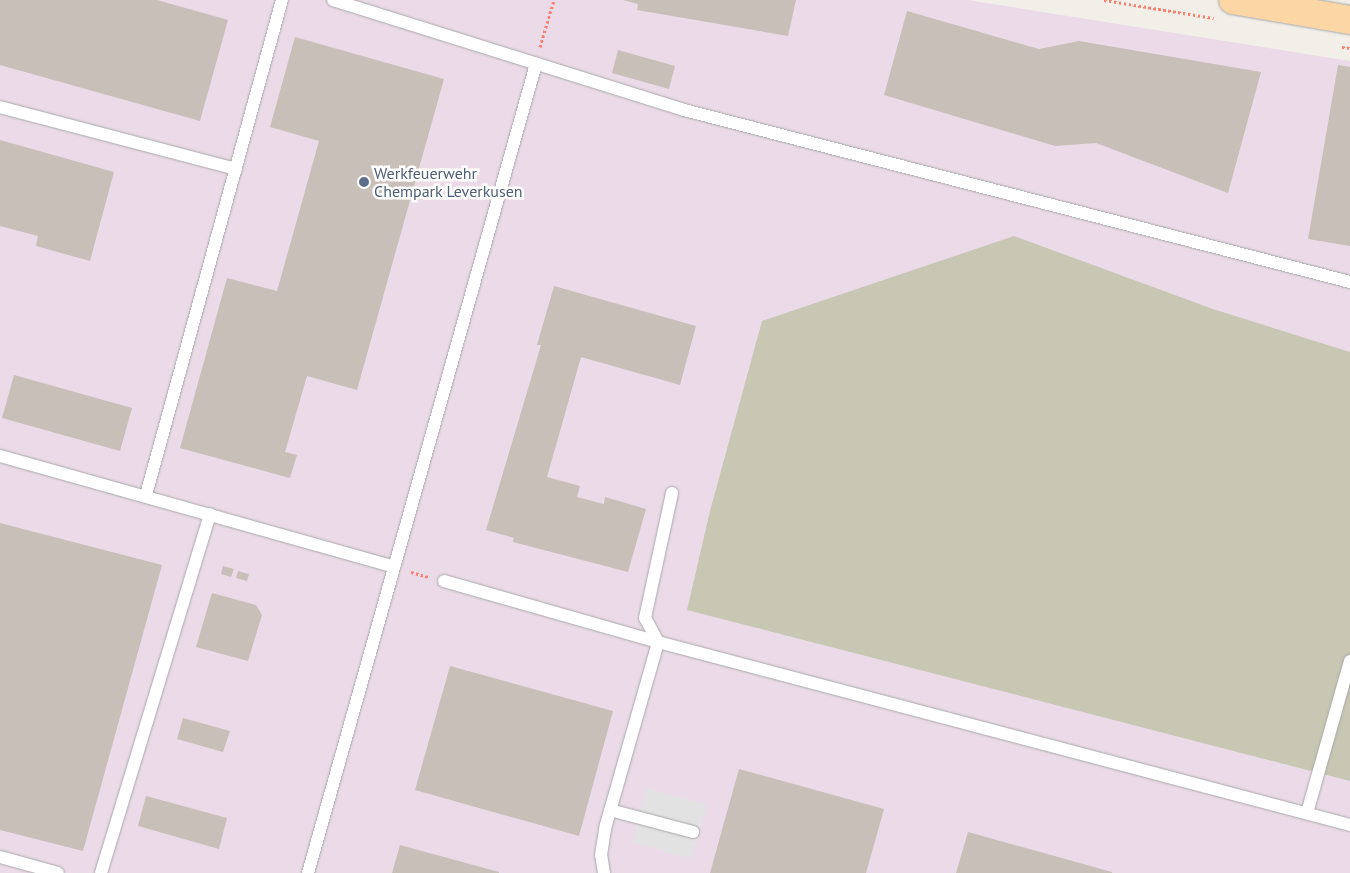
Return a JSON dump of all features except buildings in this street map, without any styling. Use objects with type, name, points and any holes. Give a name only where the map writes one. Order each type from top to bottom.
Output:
[{"type":"main road","points":[[1233,0],[1350,20]]},
{"type":"lane","points":[[146,495],[282,0]]},
{"type":"lane","points":[[333,0],[684,110],[1350,282]]},
{"type":"lane","points":[[308,873],[536,64]]},
{"type":"lane","points":[[0,107],[236,169]]},
{"type":"lane","points":[[0,456],[146,495],[394,567]]},
{"type":"lane","points":[[604,873],[601,855],[610,810],[658,642],[645,618],[672,493]]},
{"type":"lane","points":[[101,873],[210,514]]},
{"type":"lane","points":[[444,581],[658,642],[1350,825]]},
{"type":"lane","points":[[1307,813],[1350,661]]},
{"type":"lane","points":[[610,810],[693,832]]},
{"type":"lane","points":[[0,858],[58,873]]},
{"type":"path","points":[[536,64],[554,0]]},
{"type":"path","points":[[394,567],[444,581]]},
{"type":"shaded area","points":[[0,0],[968,0],[1350,61],[1350,873],[0,873]]},
{"type":"shaded area","points":[[1014,236],[1213,309],[1350,352],[1350,781],[687,610],[710,511],[762,321]]},
{"type":"shaded area","points":[[647,788],[707,805],[691,859],[632,842]]},
{"type":"place","name":"Werkfeuerwehr Chempark Leverkusen","points":[[364,182]]}]
